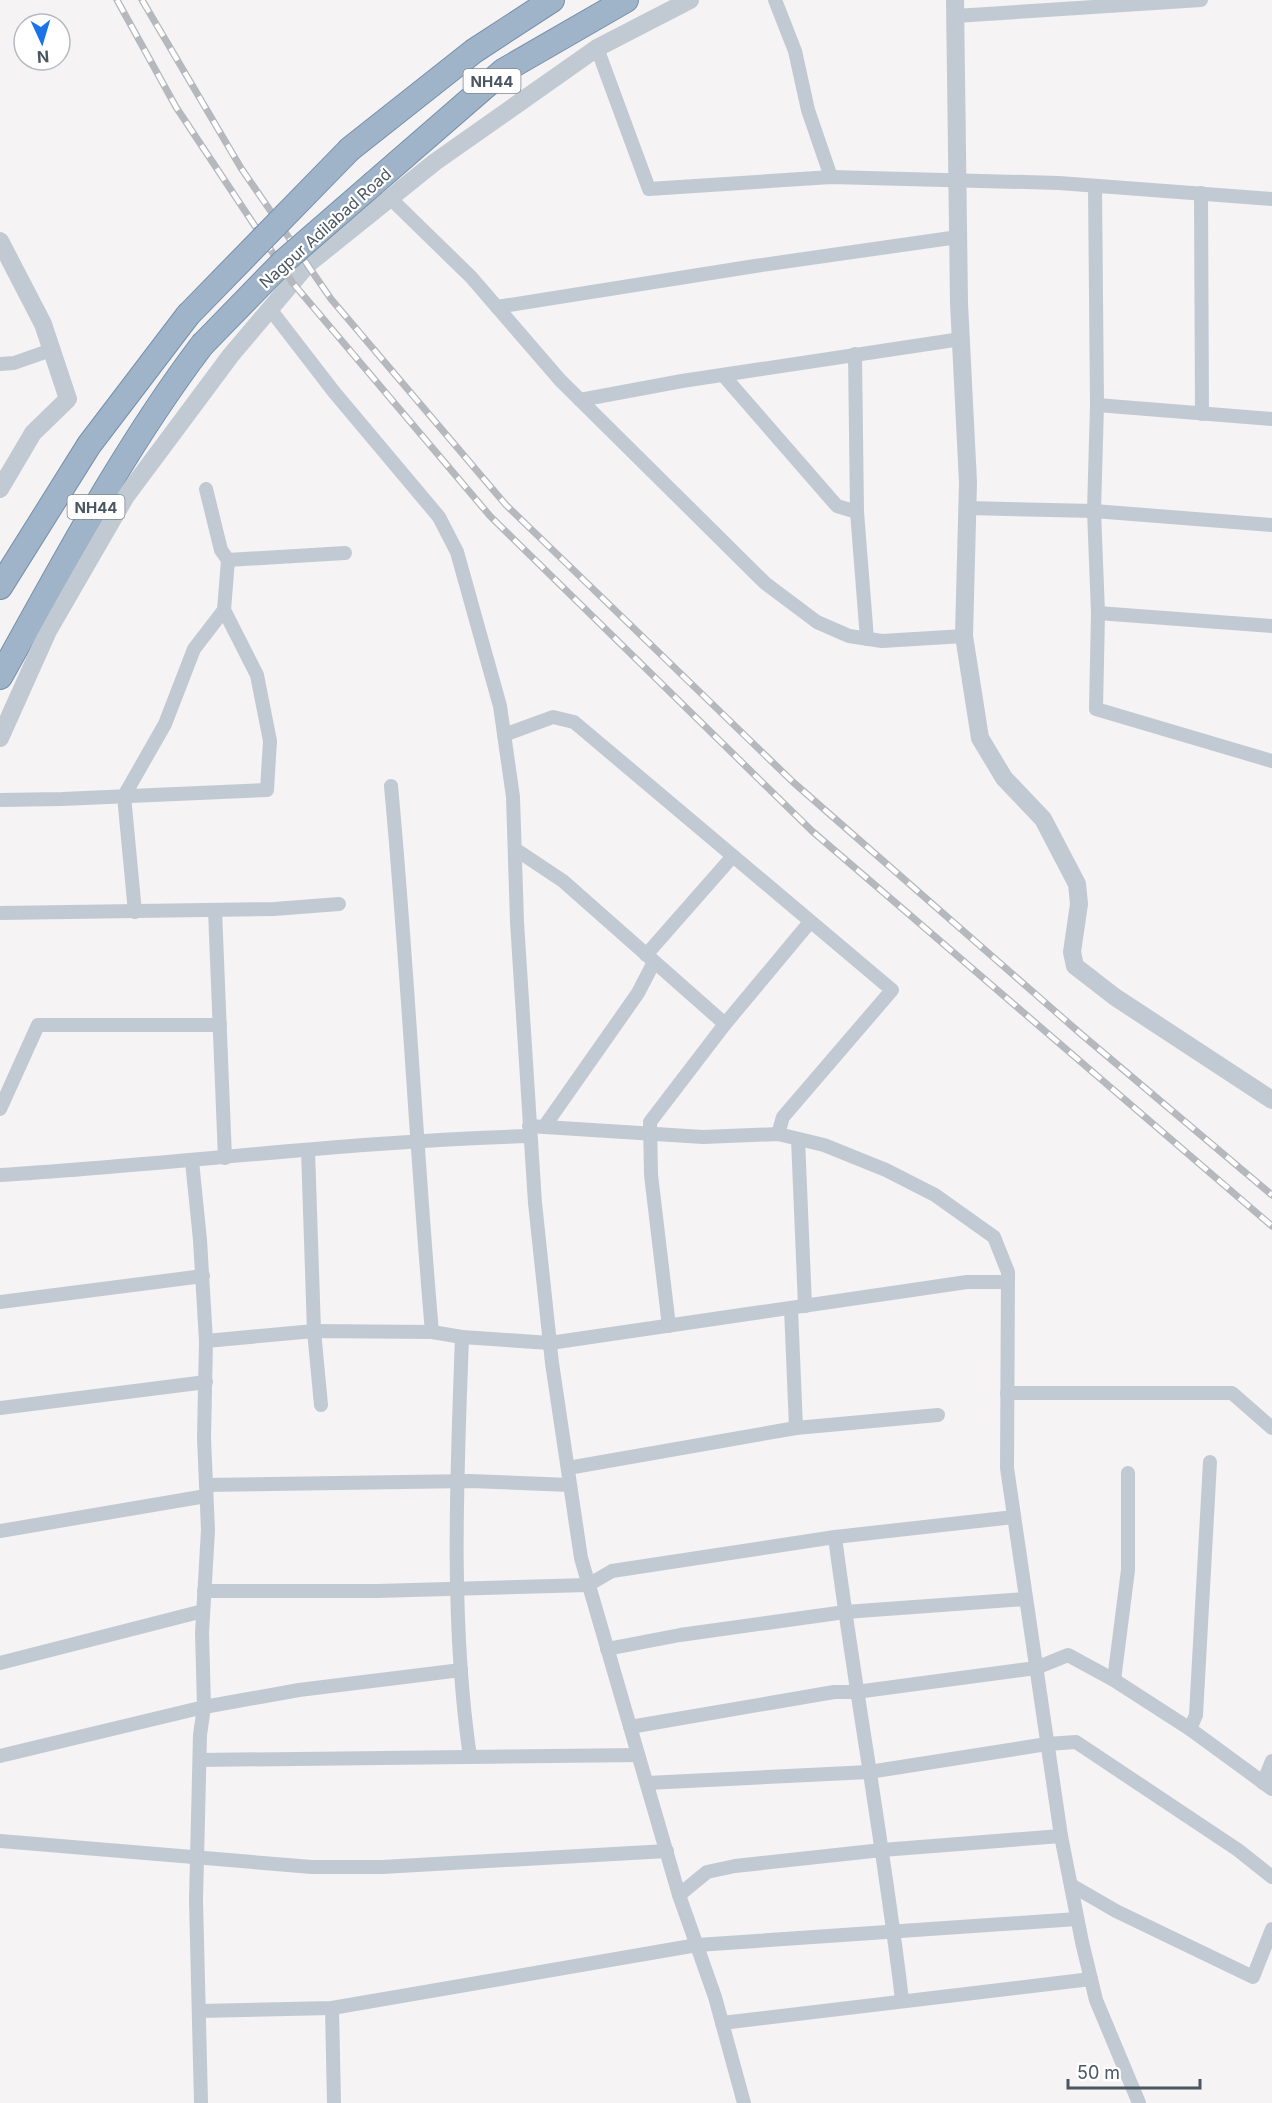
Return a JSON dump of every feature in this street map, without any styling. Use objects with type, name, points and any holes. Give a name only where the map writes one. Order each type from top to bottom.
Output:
[{"type":"highway","name":"Nagpur Adilabad Road","points":[[0,677],[93,511],[165,394],[202,345],[283,262],[382,190],[503,71],[626,0]]},
{"type":"highway","name":"Nagpur Adilabad Road","points":[[0,587],[89,445],[188,315],[350,149],[474,51],[548,1]]},
{"type":"street","points":[[0,738],[48,631],[126,496],[231,355],[308,264],[338,238],[382,190],[435,162],[597,48],[690,0]]},
{"type":"street","points":[[775,0],[795,51],[808,110],[831,177]]},
{"type":"street","points":[[1201,0],[955,8],[956,179],[968,508],[964,636],[980,738],[1004,778],[1043,819],[1077,884],[1079,904],[1072,944],[1075,966],[1115,997],[1272,1100]]},
{"type":"street","points":[[597,48],[649,189],[831,177],[956,179],[1272,199]]},
{"type":"street","points":[[1095,186],[1097,405],[1094,511],[1098,613],[1096,709],[1272,761]]},
{"type":"street","points":[[382,190],[471,277],[580,400],[765,583],[817,622],[849,636],[882,641],[964,636]]},
{"type":"street","points":[[1201,193],[1202,414]]},
{"type":"street","points":[[497,308],[755,266],[958,237]]},
{"type":"street","points":[[0,241],[43,324],[68,399],[33,432],[0,489]]},
{"type":"street","points":[[270,309],[334,392],[440,517],[457,552],[500,706],[513,797],[530,1131],[550,1344],[581,1558],[680,1895],[722,2023],[744,2103]]},
{"type":"street","points":[[580,400],[723,375],[961,339]]},
{"type":"street","points":[[0,354],[7,363],[51,350]]},
{"type":"street","points":[[855,354],[857,512],[867,639]]},
{"type":"street","points":[[723,375],[837,506],[857,512]]},
{"type":"street","points":[[1097,405],[1272,419]]},
{"type":"street","points":[[0,800],[267,790],[270,741],[256,675],[224,610],[228,560],[221,550],[207,489]]},
{"type":"street","points":[[968,508],[1094,511],[1272,525]]},
{"type":"street","points":[[228,560],[345,553]]},
{"type":"street","points":[[135,912],[124,796],[165,723],[194,649],[224,610]]},
{"type":"street","points":[[1098,613],[1272,626]]},
{"type":"street","points":[[504,735],[553,717],[574,722],[892,990],[783,1118],[778,1134]]},
{"type":"street","points":[[391,786],[401,897],[415,1141],[432,1332]]},
{"type":"street","points":[[515,849],[564,881],[724,1024]]},
{"type":"street","points":[[544,1127],[632,1002],[650,958],[733,856]]},
{"type":"street","points":[[0,913],[215,910],[339,904]]},
{"type":"street","points":[[215,910],[225,1158]]},
{"type":"street","points":[[669,1326],[654,1205],[650,1122],[724,1024],[810,922]]},
{"type":"street","points":[[0,1109],[38,1025],[220,1025]]},
{"type":"street","points":[[0,1175],[192,1161],[530,1131],[544,1127],[704,1137],[778,1134],[824,1145],[886,1170],[935,1195],[994,1237],[1008,1272],[1007,1468],[1061,1836],[1096,2000],[1139,2103]]},
{"type":"street","points":[[796,1428],[798,1139]]},
{"type":"street","points":[[308,1150],[314,1332],[321,1405]]},
{"type":"street","points":[[192,1161],[206,1341],[204,1707],[197,1856],[201,2103]]},
{"type":"street","points":[[0,1302],[202,1276]]},
{"type":"street","points":[[206,1341],[314,1332],[432,1332],[462,1337],[550,1344],[967,1282],[1008,1281]]},
{"type":"street","points":[[462,1337],[457,1481],[459,1588],[463,1707],[470,1756]]},
{"type":"street","points":[[0,1408],[206,1382]]},
{"type":"street","points":[[1007,1393],[1232,1393],[1272,1428]]},
{"type":"street","points":[[568,1468],[796,1428],[938,1415]]},
{"type":"street","points":[[1190,1730],[1196,1716],[1210,1462]]},
{"type":"street","points":[[1114,1680],[1128,1570],[1128,1473]]},
{"type":"street","points":[[0,1531],[206,1490],[457,1481],[570,1485]]},
{"type":"street","points":[[204,1591],[588,1585],[612,1571],[835,1537],[1014,1517]]},
{"type":"street","points":[[835,1537],[856,1692],[894,1932],[902,2001]]},
{"type":"street","points":[[607,1649],[680,1635],[845,1612],[1026,1599]]},
{"type":"street","points":[[0,1663],[203,1611]]},
{"type":"street","points":[[630,1727],[834,1692],[856,1692],[1036,1668],[1068,1655],[1114,1680],[1190,1730],[1268,1786],[1272,1761]]},
{"type":"street","points":[[0,1756],[204,1707],[299,1690],[461,1670]]},
{"type":"street","points":[[647,1783],[869,1772],[1047,1744],[1076,1742],[1238,1850],[1272,1877]]},
{"type":"street","points":[[200,1761],[638,1755]]},
{"type":"street","points":[[680,1895],[707,1872],[735,1866],[882,1850],[1061,1836]]},
{"type":"street","points":[[0,1841],[312,1867],[382,1867],[667,1851]]},
{"type":"street","points":[[1071,1885],[1116,1911],[1253,1977],[1272,1929]]},
{"type":"street","points":[[199,2011],[332,2008],[697,1946],[1077,1919]]},
{"type":"street","points":[[722,2023],[1091,1979]]},
{"type":"street","points":[[332,2008],[334,2103]]},
{"type":"railway","points":[[117,0],[176,107],[292,282],[490,516],[812,831],[1272,1226]]},
{"type":"railway","points":[[142,0],[241,168],[331,299],[506,505],[793,782],[1081,1034],[1272,1195]]}]
